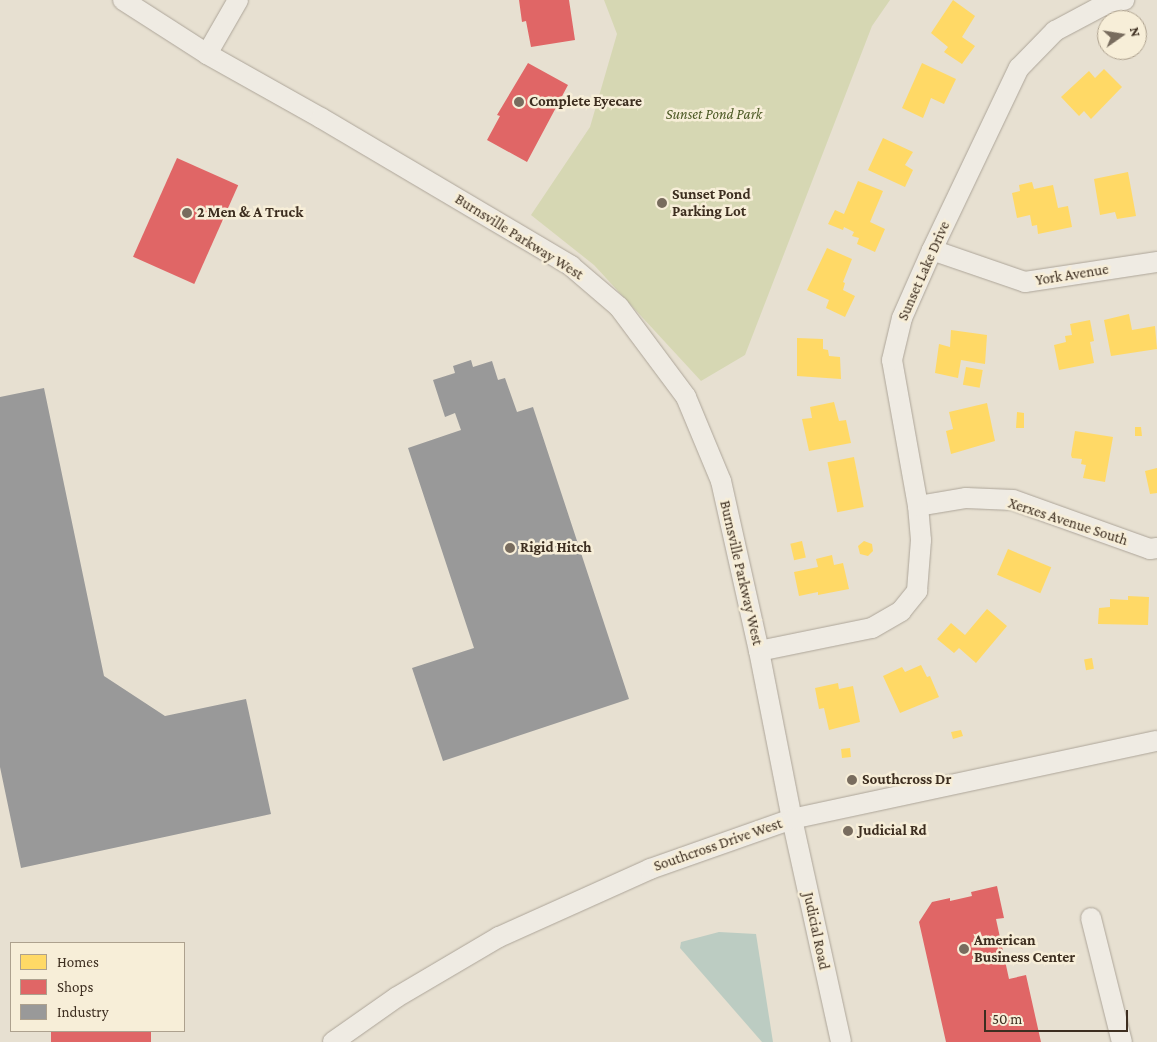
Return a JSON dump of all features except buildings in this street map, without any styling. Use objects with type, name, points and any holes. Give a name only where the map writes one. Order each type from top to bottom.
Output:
[{"type":"street","name":"Burnsville Parkway West","points":[[124,0],[208,54],[321,118],[571,266],[619,307],[686,397],[720,481],[759,652],[792,819]]},
{"type":"street","points":[[208,54],[238,0]]},
{"type":"street","name":"Sunset Lake Drive","points":[[759,652],[872,628],[901,611],[917,591],[921,540],[918,506],[892,360],[902,318],[932,250],[1019,68],[1055,31],[1104,6],[1124,0]]},
{"type":"street","name":"York Avenue","points":[[932,250],[1025,282],[1157,262]]},
{"type":"street","name":"Xerxes Avenue South","points":[[918,506],[966,498],[1013,500],[1150,549],[1157,548]]},
{"type":"street","name":"Southcross Drive West","points":[[333,1042],[397,997],[499,937],[650,869],[792,819],[1149,743]]},
{"type":"street","name":"Judicial Road","points":[[792,819],[841,1042]]},
{"type":"street","points":[[1091,918],[1122,1042]]},
{"type":"green space","name":"Sunset Pond Park","points":[[604,0],[890,0],[872,26],[745,355],[701,381],[594,265],[531,215],[590,127],[617,34]]},
{"type":"shaded area","points":[[719,932],[756,934],[773,1042],[762,1042],[680,948],[681,942]]},
{"type":"place","name":"Complete Eyecare","points":[[519,102]]},
{"type":"place","name":"Sunset Pond Parking Lot","points":[[662,203]]},
{"type":"place","name":"2 Men & A Truck","points":[[187,213]]},
{"type":"place","name":"Rigid Hitch","points":[[510,548]]},
{"type":"place","name":"Southcross Dr","points":[[852,780]]},
{"type":"place","name":"Judicial Rd","points":[[848,831]]},
{"type":"place","name":"American Business Center","points":[[964,949]]}]
